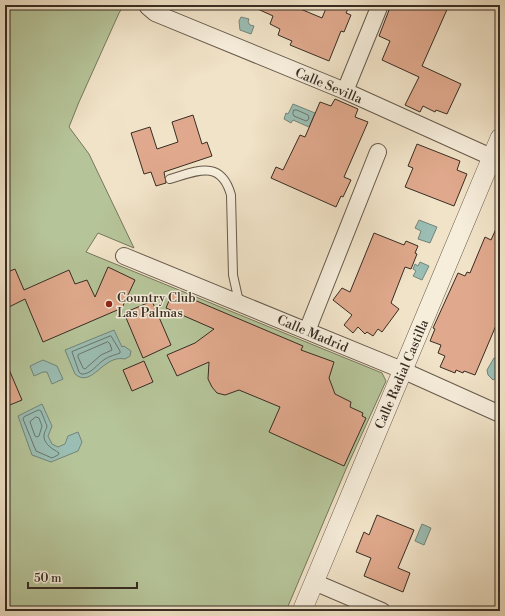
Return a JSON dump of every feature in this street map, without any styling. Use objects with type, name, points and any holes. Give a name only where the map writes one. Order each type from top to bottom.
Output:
[{"type":"street","points":[[345,91],[380,5]]},
{"type":"street","name":"Calle Sevilla","points":[[151,9],[345,91],[496,160]]},
{"type":"street","name":"Calle Radial Castilla","points":[[302,611],[402,370],[496,160],[500,138]]},
{"type":"street","points":[[307,331],[378,152]]},
{"type":"street","name":"Calle Madrid","points":[[124,256],[402,370],[500,414]]},
{"type":"street","points":[[314,582],[382,611]]},
{"type":"lane","points":[[170,179],[197,171],[210,171],[220,174],[228,184],[231,195],[233,275],[239,302]]},
{"type":"green space","name":"Country Club Las Palmas","points":[[5,5],[124,5],[119,13],[69,127],[89,154],[134,248],[98,233],[86,252],[382,373],[386,381],[346,469],[286,611],[5,611]]},
{"type":"water","points":[[241,17],[249,19],[248,22],[250,25],[254,26],[251,34],[240,30],[239,21]]},
{"type":"water","points":[[293,104],[315,113],[309,127],[293,120],[291,123],[284,119],[286,113],[288,114]]},
{"type":"water","points":[[419,220],[437,227],[430,243],[418,239],[421,231],[415,228]]},
{"type":"water","points":[[420,262],[429,266],[422,280],[413,276],[416,271],[413,269],[415,264],[418,266]]},
{"type":"water","points":[[114,330],[122,347],[124,346],[131,351],[130,356],[125,359],[110,361],[92,375],[87,377],[81,377],[75,374],[65,350]]},
{"type":"water","points":[[499,357],[500,370],[498,376],[493,380],[488,375],[487,370],[494,358]]},
{"type":"water","points":[[43,360],[57,366],[63,379],[52,384],[47,372],[34,376],[30,366]]},
{"type":"water","points":[[42,404],[52,426],[48,436],[52,444],[58,447],[65,444],[68,436],[78,432],[82,442],[78,451],[51,462],[32,455],[18,416]]},
{"type":"water","points":[[422,524],[431,528],[424,545],[415,541]]},
{"type":"building","points":[[249,5],[300,5],[298,8],[322,18],[327,6],[333,8],[334,5],[337,5],[348,9],[346,13],[351,15],[344,32],[341,31],[329,61],[290,45],[292,41],[278,35],[280,29],[270,24],[273,16]]},
{"type":"building","points":[[391,5],[449,5],[422,66],[461,84],[447,114],[436,110],[435,112],[423,106],[420,112],[405,105],[419,77],[382,60],[390,41],[379,36]]},
{"type":"building","points":[[335,99],[358,109],[355,117],[368,122],[344,177],[351,180],[343,197],[341,196],[336,207],[271,178],[276,167],[283,170],[300,135],[305,137],[320,102],[331,106]]},
{"type":"building","points":[[193,115],[202,144],[207,142],[212,156],[164,172],[166,183],[156,186],[151,172],[144,174],[131,133],[150,127],[157,149],[178,142],[172,122]]},
{"type":"building","points":[[417,144],[460,161],[457,170],[467,174],[454,206],[405,187],[413,168],[408,166]]},
{"type":"building","points":[[500,220],[500,316],[475,375],[456,370],[455,373],[440,367],[445,356],[438,353],[441,345],[430,341],[435,329],[433,328],[458,273],[465,276],[467,272],[470,273],[485,237],[491,240]]},
{"type":"building","points":[[374,233],[404,245],[406,241],[418,246],[415,253],[417,254],[411,269],[405,267],[391,303],[399,309],[382,332],[378,329],[373,336],[367,332],[365,334],[358,327],[353,333],[344,325],[352,315],[333,300],[342,288],[350,292]]},
{"type":"building","points":[[108,267],[135,280],[122,308],[43,342],[25,299],[9,307],[5,299],[5,273],[15,269],[24,290],[69,270],[75,284],[87,280],[95,297]]},
{"type":"building","points":[[173,291],[303,346],[301,350],[334,362],[329,378],[335,394],[351,402],[350,407],[363,413],[362,416],[366,418],[344,466],[269,432],[280,407],[239,390],[225,395],[217,393],[208,379],[209,362],[177,376],[167,355],[195,343],[214,329],[166,308]]},
{"type":"building","points":[[152,301],[171,345],[143,358],[124,313]]},
{"type":"building","points":[[5,360],[22,400],[5,407]]},
{"type":"building","points":[[144,361],[153,382],[132,391],[123,370]]},
{"type":"building","points":[[377,515],[414,530],[398,568],[410,573],[403,592],[364,576],[371,558],[356,552],[364,532],[369,535]]},
{"type":"place","name":"Country Club Las Palmas","points":[[109,304]]}]
